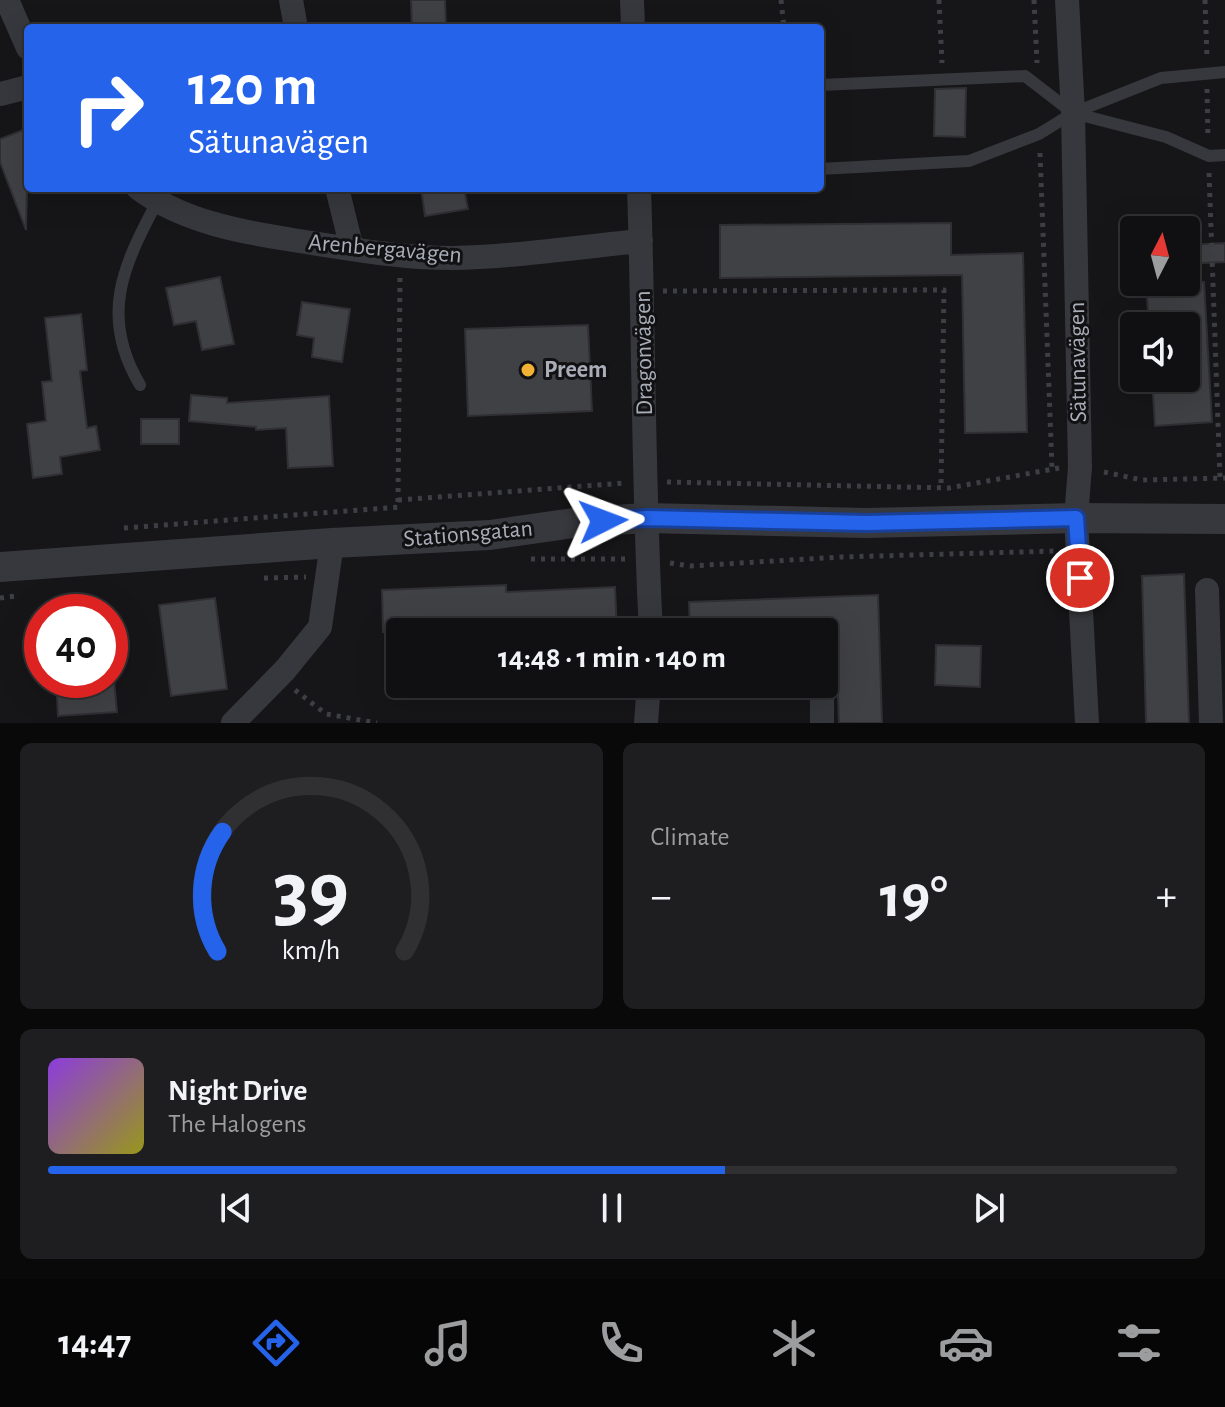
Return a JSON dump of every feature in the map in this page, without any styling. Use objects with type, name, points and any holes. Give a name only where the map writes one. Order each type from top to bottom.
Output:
[{"type":"street","points":[[7,0],[24,39]]},
{"type":"street","points":[[291,0],[295,24]]},
{"type":"street","points":[[632,0],[633,24]]},
{"type":"street","name":"Sätunavägen","points":[[1067,0],[1073,113],[1080,467],[1076,518],[1087,723]]},
{"type":"street","points":[[0,94],[24,88]]},
{"type":"street","points":[[338,192],[352,249]]},
{"type":"street","name":"Dragonvägen","points":[[639,192],[650,618]]},
{"type":"street","name":"Arenbergavägen","points":[[147,195],[208,221],[254,234],[400,255],[451,258],[641,241]]},
{"type":"street","name":"Stationsgatan","points":[[0,567],[490,535],[581,522],[647,518],[866,523],[1076,518],[1225,519]]},
{"type":"street","points":[[233,723],[279,677],[320,627],[332,543]]},
{"type":"street","points":[[1207,590],[1211,723]]},
{"type":"street","points":[[646,723],[648,698]]},
{"type":"street","points":[[822,698],[822,723]]},
{"type":"lane","points":[[824,169],[969,161],[1039,134],[1073,113],[1161,78],[1225,72]]},
{"type":"lane","points":[[824,85],[1025,76],[1073,113],[1166,137],[1209,156],[1225,155]]},
{"type":"lane","points":[[140,385],[128,366],[116,308],[147,195]]},
{"type":"path","points":[[781,0],[784,24]]},
{"type":"path","points":[[939,0],[943,80]]},
{"type":"path","points":[[1034,0],[1038,83]]},
{"type":"path","points":[[109,529],[645,482],[941,488],[1052,468],[1080,467],[1142,480],[1223,478],[1205,0]]},
{"type":"path","points":[[1039,134],[1052,468]]},
{"type":"path","points":[[400,255],[398,504],[401,540]]},
{"type":"path","points":[[644,292],[944,290],[941,488]]},
{"type":"path","points":[[530,559],[647,559],[690,566],[1079,549]]},
{"type":"path","points":[[251,578],[329,576]]},
{"type":"path","points":[[0,598],[24,595]]},
{"type":"path","points":[[279,677],[326,714],[377,723]]},
{"type":"building","points":[[411,0],[445,0],[446,24],[412,24]]},
{"type":"building","points":[[966,88],[965,137],[934,136],[935,89]]},
{"type":"building","points":[[23,130],[24,133],[26,230],[0,162],[0,139]]},
{"type":"building","points":[[422,192],[465,192],[468,209],[425,216]]},
{"type":"building","points":[[951,223],[951,255],[1023,253],[1027,432],[965,433],[962,275],[720,278],[720,225]]},
{"type":"building","points":[[1225,243],[1225,262],[1200,263],[1200,244]]},
{"type":"building","points":[[220,277],[234,344],[202,350],[196,321],[174,325],[166,288]]},
{"type":"building","points":[[1200,282],[1204,282],[1212,422],[1155,426],[1153,392],[1200,392],[1200,312],[1148,312],[1147,296],[1200,296]]},
{"type":"building","points":[[302,302],[350,309],[342,362],[312,357],[314,338],[297,335]]},
{"type":"building","points":[[81,314],[87,370],[80,371],[87,428],[96,426],[100,450],[60,457],[62,474],[33,478],[27,424],[46,421],[42,382],[52,381],[45,318]]},
{"type":"building","name":"Preem","points":[[588,325],[592,411],[468,416],[465,329]]},
{"type":"building","points":[[191,395],[227,398],[227,403],[329,396],[333,466],[288,468],[286,428],[256,430],[256,427],[189,421]]},
{"type":"building","points":[[141,419],[179,419],[179,444],[141,444]]},
{"type":"building","points":[[1184,574],[1189,723],[1146,723],[1142,576]]},
{"type":"building","points":[[506,585],[506,592],[615,587],[616,618],[386,618],[386,632],[383,632],[382,590]]},
{"type":"building","points":[[878,595],[882,723],[839,723],[838,618],[690,618],[689,602]]},
{"type":"building","points":[[215,598],[227,689],[171,696],[159,605]]},
{"type":"building","points":[[936,645],[981,646],[980,687],[935,685]]},
{"type":"building","points":[[57,698],[116,698],[117,712],[58,716]]},
{"type":"place","name":"Preem","points":[[528,370]]},
{"type":"route","points":[[603,521],[647,518],[866,523],[1076,518],[1080,578]]}]
